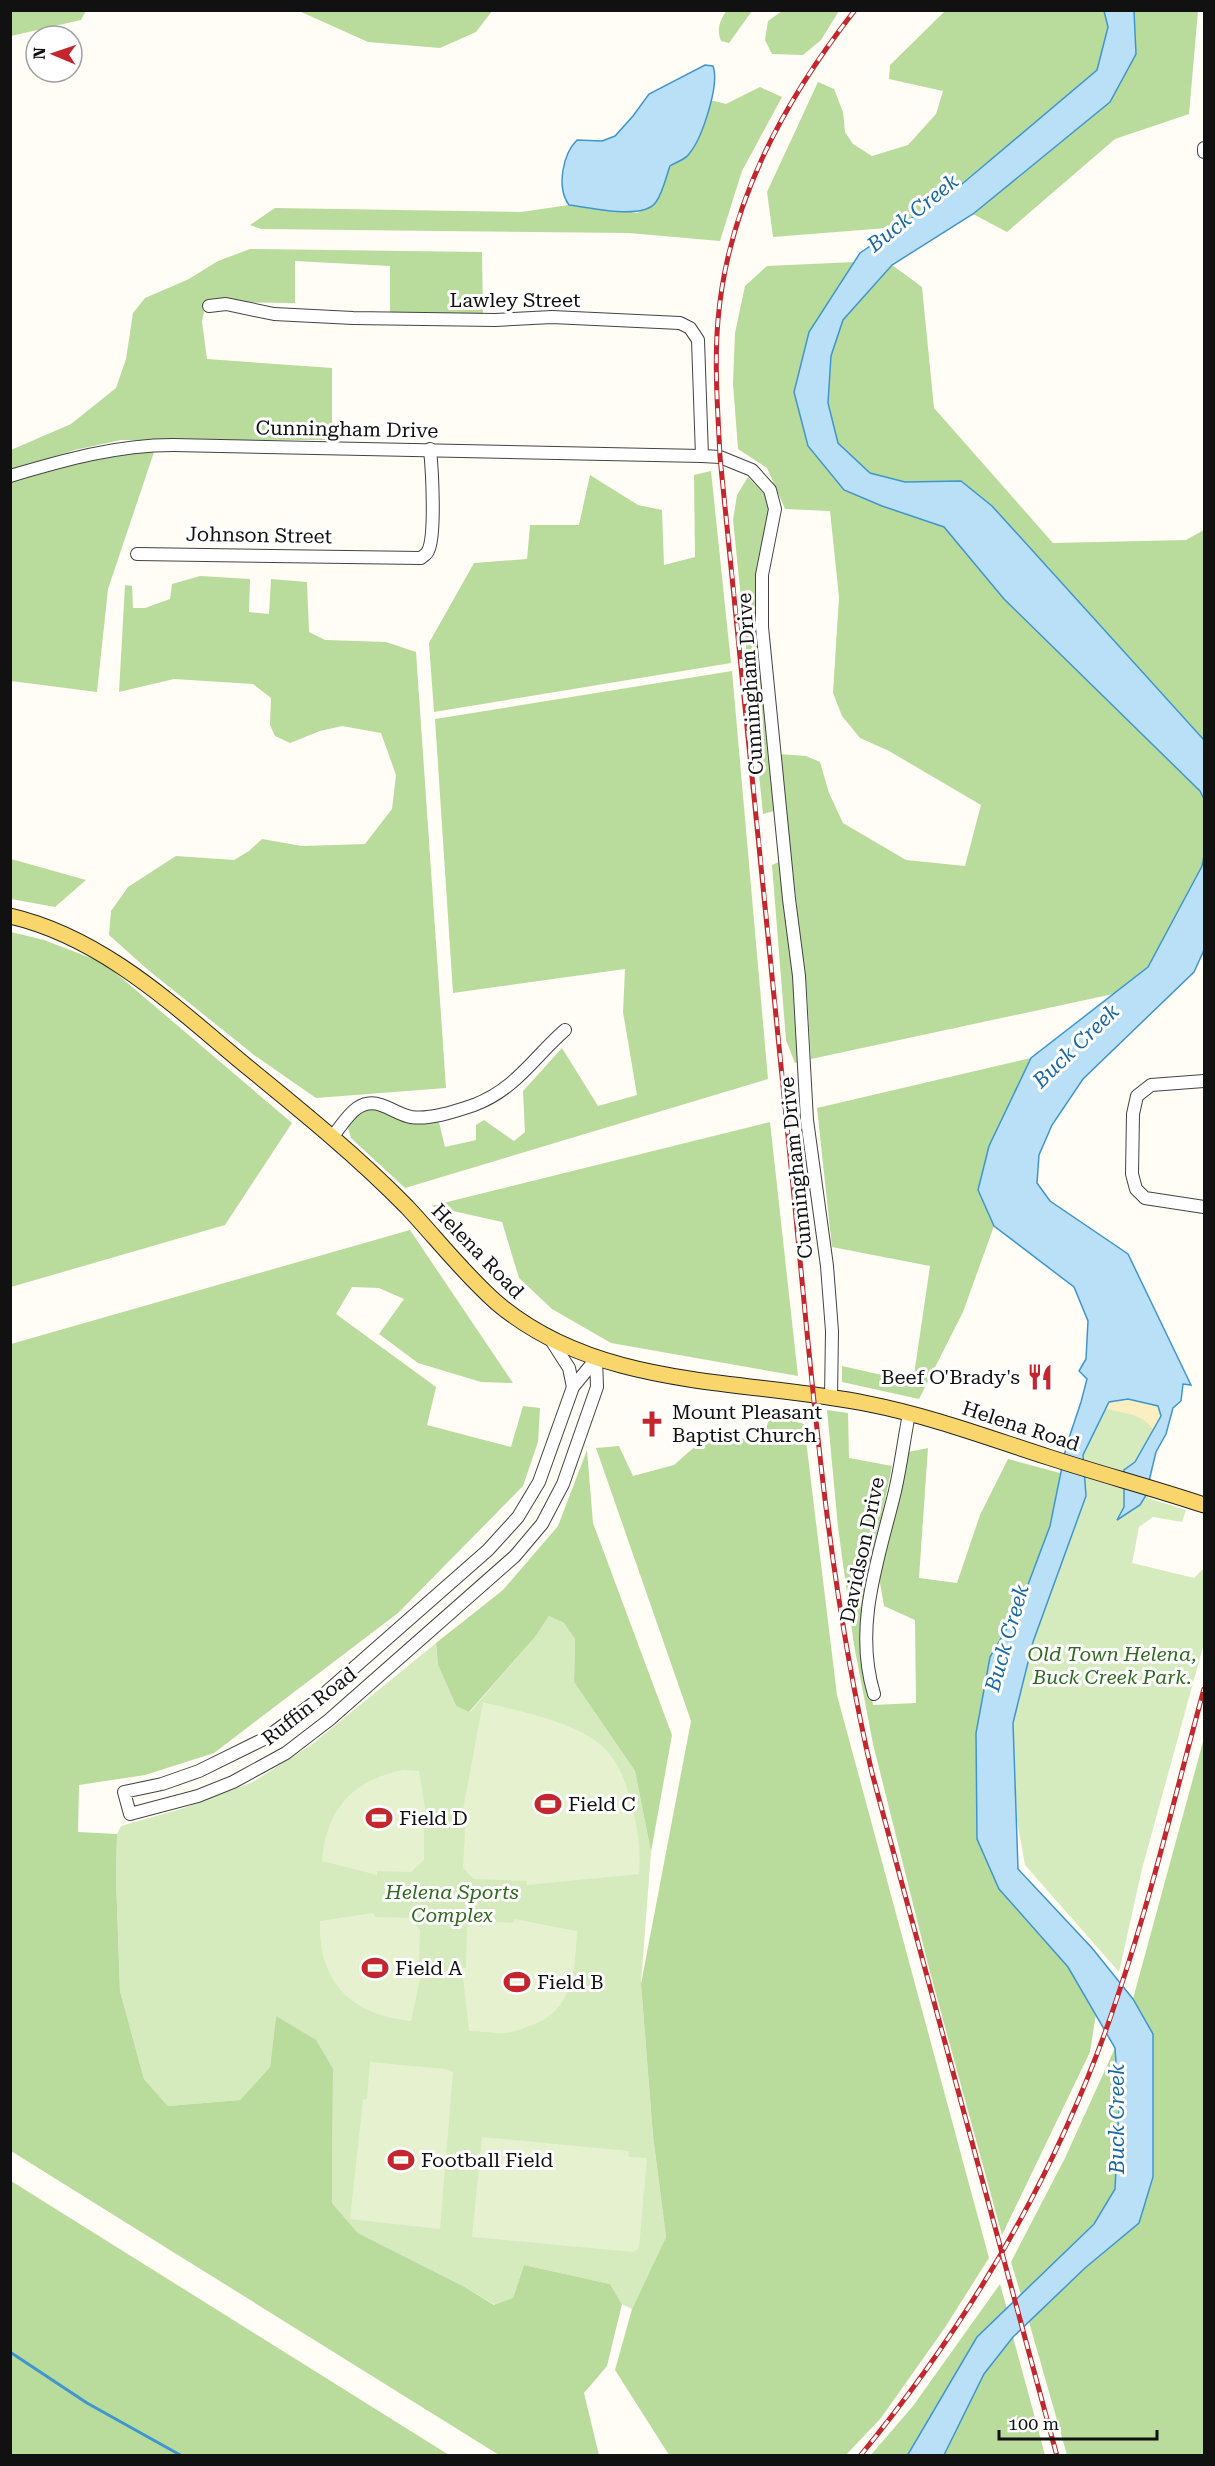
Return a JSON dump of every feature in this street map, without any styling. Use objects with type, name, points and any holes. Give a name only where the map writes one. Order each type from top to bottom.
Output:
[{"type":"main road","name":"Helena Road","points":[[10,916],[69,937],[120,966],[160,995],[332,1137],[407,1208],[485,1292],[511,1315],[551,1340],[596,1359],[666,1375],[831,1398],[909,1414],[1204,1505]]},
{"type":"street","name":"Lawley Street","points":[[209,306],[225,304],[274,314],[353,318],[495,320],[552,317],[680,323],[690,328],[698,340],[702,456]]},
{"type":"street","name":"Cunningham Drive","points":[[10,476],[94,452],[153,445],[430,449],[720,457],[752,470],[770,490],[775,509],[762,575],[762,627],[789,899],[799,976],[808,1127],[832,1331],[831,1398]]},
{"type":"street","name":"Johnson Street","points":[[137,554],[421,558],[429,550],[433,508],[430,449]]},
{"type":"street","points":[[332,1137],[351,1112],[368,1103],[382,1105],[408,1116],[422,1117],[477,1104],[503,1091],[520,1078],[565,1030]]},
{"type":"street","points":[[1204,1081],[1151,1085],[1137,1096],[1133,1114],[1132,1174],[1136,1189],[1145,1198],[1204,1207]]},
{"type":"street","points":[[551,1340],[569,1368],[573,1387]]},
{"type":"street","name":"Ruffin Road","points":[[596,1359],[597,1387],[563,1484],[542,1524],[515,1556],[329,1720],[286,1753],[233,1782],[198,1796],[130,1814],[124,1792],[162,1784],[199,1771],[266,1738],[315,1702],[488,1550],[518,1518],[540,1482],[573,1387],[596,1359]]},
{"type":"street","name":"Davidson Drive","points":[[874,1694],[865,1656],[866,1621],[877,1559],[895,1489],[909,1414]]},
{"type":"green space","points":[[11,10],[86,11],[81,20],[64,24],[24,24],[24,33],[11,36]]},
{"type":"green space","points":[[299,11],[492,11],[476,32],[440,48],[368,42]]},
{"type":"green space","points":[[726,11],[752,11],[729,43],[721,41],[719,33],[720,22]]},
{"type":"green space","points":[[782,11],[839,11],[821,40],[803,55],[772,54],[765,40],[768,21]]},
{"type":"green space","points":[[945,11],[1104,11],[1108,27],[1097,70],[962,184],[900,227],[773,237],[767,192],[818,82],[834,89],[843,112],[845,132],[853,144],[872,156],[908,145],[936,114],[943,91],[889,79],[890,65]]},
{"type":"green space","points":[[1134,11],[1198,11],[1189,114],[1115,139],[1007,232],[973,214],[1110,102],[1136,54]]},
{"type":"green space","points":[[760,87],[782,97],[742,171],[720,241],[629,233],[261,229],[250,225],[275,208],[521,212],[569,205],[637,213],[656,203],[670,166],[687,157],[696,145],[710,100],[726,104]]},
{"type":"green space","points":[[250,249],[482,252],[483,313],[390,313],[390,266],[295,261],[295,303],[206,302],[202,322],[207,359],[332,368],[332,440],[121,440],[75,450],[11,470],[11,450],[71,424],[116,388],[126,359],[133,313],[145,298],[189,279],[218,261]]},
{"type":"green space","points":[[855,262],[809,332],[794,392],[808,446],[882,506],[944,527],[1004,599],[1201,791],[1204,799],[1204,856],[1202,865],[1148,967],[1113,994],[811,1059],[807,993],[779,754],[806,756],[820,762],[829,793],[843,823],[906,860],[965,866],[981,805],[889,751],[860,738],[842,716],[833,693],[839,597],[830,511],[785,509],[767,468],[738,449],[733,384],[735,333],[745,286],[767,266]]},
{"type":"green space","points":[[892,265],[922,287],[934,408],[1053,543],[1186,540],[1204,530],[1204,740],[992,506],[961,481],[905,482],[870,473],[838,443],[828,403],[831,356],[843,319]]},
{"type":"green space","points":[[154,452],[108,589],[97,692],[11,681],[11,482],[81,461]]},
{"type":"green space","points":[[711,471],[731,663],[434,712],[429,643],[474,563],[527,559],[530,525],[579,525],[590,475],[638,505],[662,510],[664,565],[695,557],[694,475]]},
{"type":"green space","points":[[748,477],[764,494],[770,513],[755,611],[774,811],[763,814],[733,520],[737,495]]},
{"type":"green space","points":[[200,576],[250,579],[249,612],[269,614],[271,579],[307,582],[309,632],[325,640],[386,642],[416,652],[446,1088],[316,1098],[254,1055],[147,969],[109,935],[111,911],[128,887],[176,856],[234,860],[249,851],[262,839],[302,846],[365,844],[392,809],[396,775],[381,733],[342,726],[320,731],[290,743],[275,736],[270,725],[271,698],[253,684],[174,679],[119,692],[125,585],[132,586],[133,608],[145,608],[170,599],[172,584]]},
{"type":"green space","points":[[732,671],[768,1079],[405,1188],[351,1138],[348,1128],[358,1110],[370,1108],[438,1118],[445,1147],[476,1140],[476,1125],[484,1120],[514,1141],[525,1132],[523,1091],[562,1048],[598,1106],[637,1095],[623,1012],[625,969],[453,993],[435,719]]},
{"type":"green space","points":[[10,859],[86,880],[55,907],[11,899]]},
{"type":"green space","points":[[781,861],[801,1061],[795,1063],[786,1040],[772,865]]},
{"type":"green space","points":[[11,932],[44,940],[104,963],[292,1123],[225,1225],[11,1287]]},
{"type":"green space","points":[[1031,1058],[989,1146],[978,1190],[994,1226],[963,1312],[919,1399],[842,1382],[842,1366],[913,1382],[930,1266],[832,1247],[817,1108]]},
{"type":"green space","points":[[770,1122],[798,1376],[611,1343],[552,1309],[519,1278],[502,1222],[431,1206]]},
{"type":"green space","points":[[410,1230],[513,1383],[481,1382],[418,1363],[379,1334],[404,1299],[379,1288],[352,1287],[336,1314],[436,1387],[427,1425],[511,1447],[523,1406],[540,1408],[538,1442],[523,1486],[398,1613],[214,1753],[145,1775],[79,1785],[78,1832],[117,1834],[116,1878],[120,1991],[144,2079],[168,2106],[240,2100],[270,2067],[276,2016],[316,2040],[333,2069],[332,2203],[358,2233],[463,2286],[494,2305],[513,2298],[524,2265],[610,2284],[622,2304],[607,2366],[584,2393],[599,2455],[499,2455],[11,2151],[11,1344]]},
{"type":"green space","name":"Old Town Helena, Buck Creek Park.","points":[[1114,1402],[1162,1414],[1148,1498],[1186,1510],[1182,1522],[1153,1517],[1139,1527],[1132,1563],[1194,1578],[1204,1568],[1204,1643],[1142,1869],[1119,1972],[1025,1865],[1017,1821],[1013,1723],[1033,1642],[1086,1496],[1083,1455],[1102,1414]]},
{"type":"green space","points":[[827,1410],[848,1413],[849,1458],[892,1466],[870,1574],[861,1645],[873,1705],[916,1703],[915,1620],[884,1606],[879,1577],[908,1452],[928,1448],[919,1578],[957,1583],[980,1515],[1008,1459],[1060,1473],[1050,1526],[1020,1606],[990,1657],[976,1733],[999,1889],[1068,1967],[1096,2014],[1090,2052],[1002,2235],[930,1972],[873,1744],[854,1645],[838,1527]]},
{"type":"green space","points":[[770,1415],[804,1424],[837,1695],[989,2258],[944,2329],[881,2418],[846,2455],[669,2455],[615,2370],[632,2309],[666,2237],[653,2136],[641,1984],[691,1721],[596,1448],[619,1446],[633,1476],[674,1465],[707,1436],[763,1440]]},
{"type":"green space","points":[[587,1450],[593,1523],[672,1735],[651,1852],[635,1771],[574,1682],[575,1639],[564,1623],[549,1616],[535,1637],[469,1712],[456,1706],[438,1665],[436,1643],[503,1590],[558,1526]]},
{"type":"green space","name":"Helena Sports Complex","points":[[549,1616],[564,1623],[575,1639],[574,1682],[635,1771],[651,1852],[641,1984],[653,2136],[666,2237],[632,2309],[622,2304],[610,2284],[524,2265],[513,2298],[495,2305],[463,2286],[358,2233],[332,2203],[333,2069],[276,2016],[270,2067],[240,2100],[168,2106],[144,2079],[120,1991],[116,1878],[117,1834],[121,1826],[184,1808],[253,1782],[311,1745],[436,1643],[438,1665],[456,1706],[470,1712],[535,1637]]},
{"type":"green space","name":"Field C","points":[[483,1702],[561,1723],[590,1737],[608,1752],[622,1774],[630,1799],[640,1856],[639,1874],[527,1885],[527,1881],[474,1879],[463,1868],[466,1815],[462,1815]]},
{"type":"green space","points":[[1204,1738],[1204,2455],[1067,2455],[1029,2322],[1085,2268],[1139,2223],[1153,2177],[1153,2034],[1133,1999]]},
{"type":"green space","name":"Field D","points":[[403,1770],[419,1771],[428,1827],[424,1827],[424,1860],[411,1872],[377,1871],[377,1875],[322,1861],[329,1827],[345,1800],[369,1781]]},
{"type":"green space","name":"Field A","points":[[373,1913],[375,1917],[410,1918],[420,1930],[419,1963],[423,1965],[411,2021],[390,2018],[356,2003],[332,1978],[325,1962],[320,1921]]},
{"type":"green space","name":"Field B","points":[[514,1919],[577,1931],[575,1961],[569,1989],[555,2011],[544,2020],[506,2033],[469,2031],[462,1968],[466,1968],[467,1928],[475,1921],[513,1923]]},
{"type":"green space","points":[[1115,2048],[1119,2107],[1115,2189],[1094,2223],[1021,2295],[1011,2262],[1065,2158]]},
{"type":"green space","name":"Football Field","points":[[370,2062],[445,2069],[453,2072],[440,2229],[350,2219],[363,2100],[367,2099]]},
{"type":"green space","points":[[482,2137],[629,2151],[628,2157],[647,2158],[639,2248],[634,2252],[472,2237]]},
{"type":"green space","points":[[11,2181],[449,2455],[11,2455]]},
{"type":"green space","points":[[1000,2284],[1007,2309],[977,2337],[907,2455],[870,2456],[913,2406]]},
{"type":"green space","points":[[1013,2337],[1045,2455],[944,2456],[984,2374]]},
{"type":"sand","points":[[1112,1397],[1159,1400],[1163,1418],[1157,1435],[1147,1422],[1130,1414],[1107,1409]]},
{"type":"water","points":[[1104,11],[1134,11],[1136,54],[1110,102],[973,214],[892,265],[843,320],[831,356],[828,403],[838,443],[870,473],[905,482],[961,481],[992,506],[1204,740],[1204,799],[1200,791],[1004,599],[944,527],[882,506],[844,490],[808,446],[794,392],[809,332],[860,253],[962,184],[1097,70],[1108,27]]},
{"type":"water","points":[[705,65],[713,66],[715,74],[712,98],[704,124],[689,154],[670,166],[656,202],[649,208],[628,212],[569,205],[563,189],[563,171],[568,154],[577,140],[602,141],[615,136],[649,94]]},
{"type":"water","name":"Buck Creek","points":[[1204,856],[1204,950],[1194,972],[1083,1079],[1052,1125],[1039,1155],[1037,1183],[1050,1201],[1128,1254],[1191,1385],[1183,1384],[1181,1401],[1173,1408],[1166,1434],[1156,1452],[1145,1497],[1140,1505],[1117,1520],[1124,1507],[1124,1470],[1135,1462],[1161,1416],[1158,1406],[1128,1399],[1109,1402],[1083,1455],[1086,1496],[1033,1642],[1013,1723],[1018,1869],[1092,1948],[1133,1999],[1153,2034],[1153,2177],[1139,2223],[1085,2268],[1013,2337],[984,2374],[944,2455],[907,2456],[977,2337],[1094,2224],[1115,2189],[1119,2107],[1115,2048],[1068,1967],[999,1889],[977,1839],[976,1733],[990,1657],[1020,1606],[1050,1526],[1066,1447],[1087,1379],[1079,1371],[1086,1359],[1088,1321],[1074,1287],[994,1226],[978,1190],[989,1146],[1031,1058],[1148,967],[1202,866]]},
{"type":"waterway","points":[[10,2352],[87,2403],[182,2456]]},
{"type":"railway","points":[[855,10],[805,80],[783,117],[747,194],[734,235],[724,277],[718,320],[716,354],[720,457],[814,1407],[843,1627],[872,1773],[1057,2456]]},
{"type":"railway","points":[[860,2456],[902,2403],[977,2294],[1042,2179],[1070,2119],[1096,2058],[1130,1957],[1153,1881],[1204,1689]]},
{"type":"place","name":"Beef O'Brady's","points":[[1040,1377]]},
{"type":"place","name":"Mount Pleasant Baptist Church","points":[[652,1424]]},
{"type":"place","name":"Field C","points":[[548,1804]]},
{"type":"place","name":"Field D","points":[[379,1818]]},
{"type":"place","name":"Field A","points":[[375,1968]]},
{"type":"place","name":"Field B","points":[[517,1982]]},
{"type":"place","name":"Football Field","points":[[401,2160]]}]
